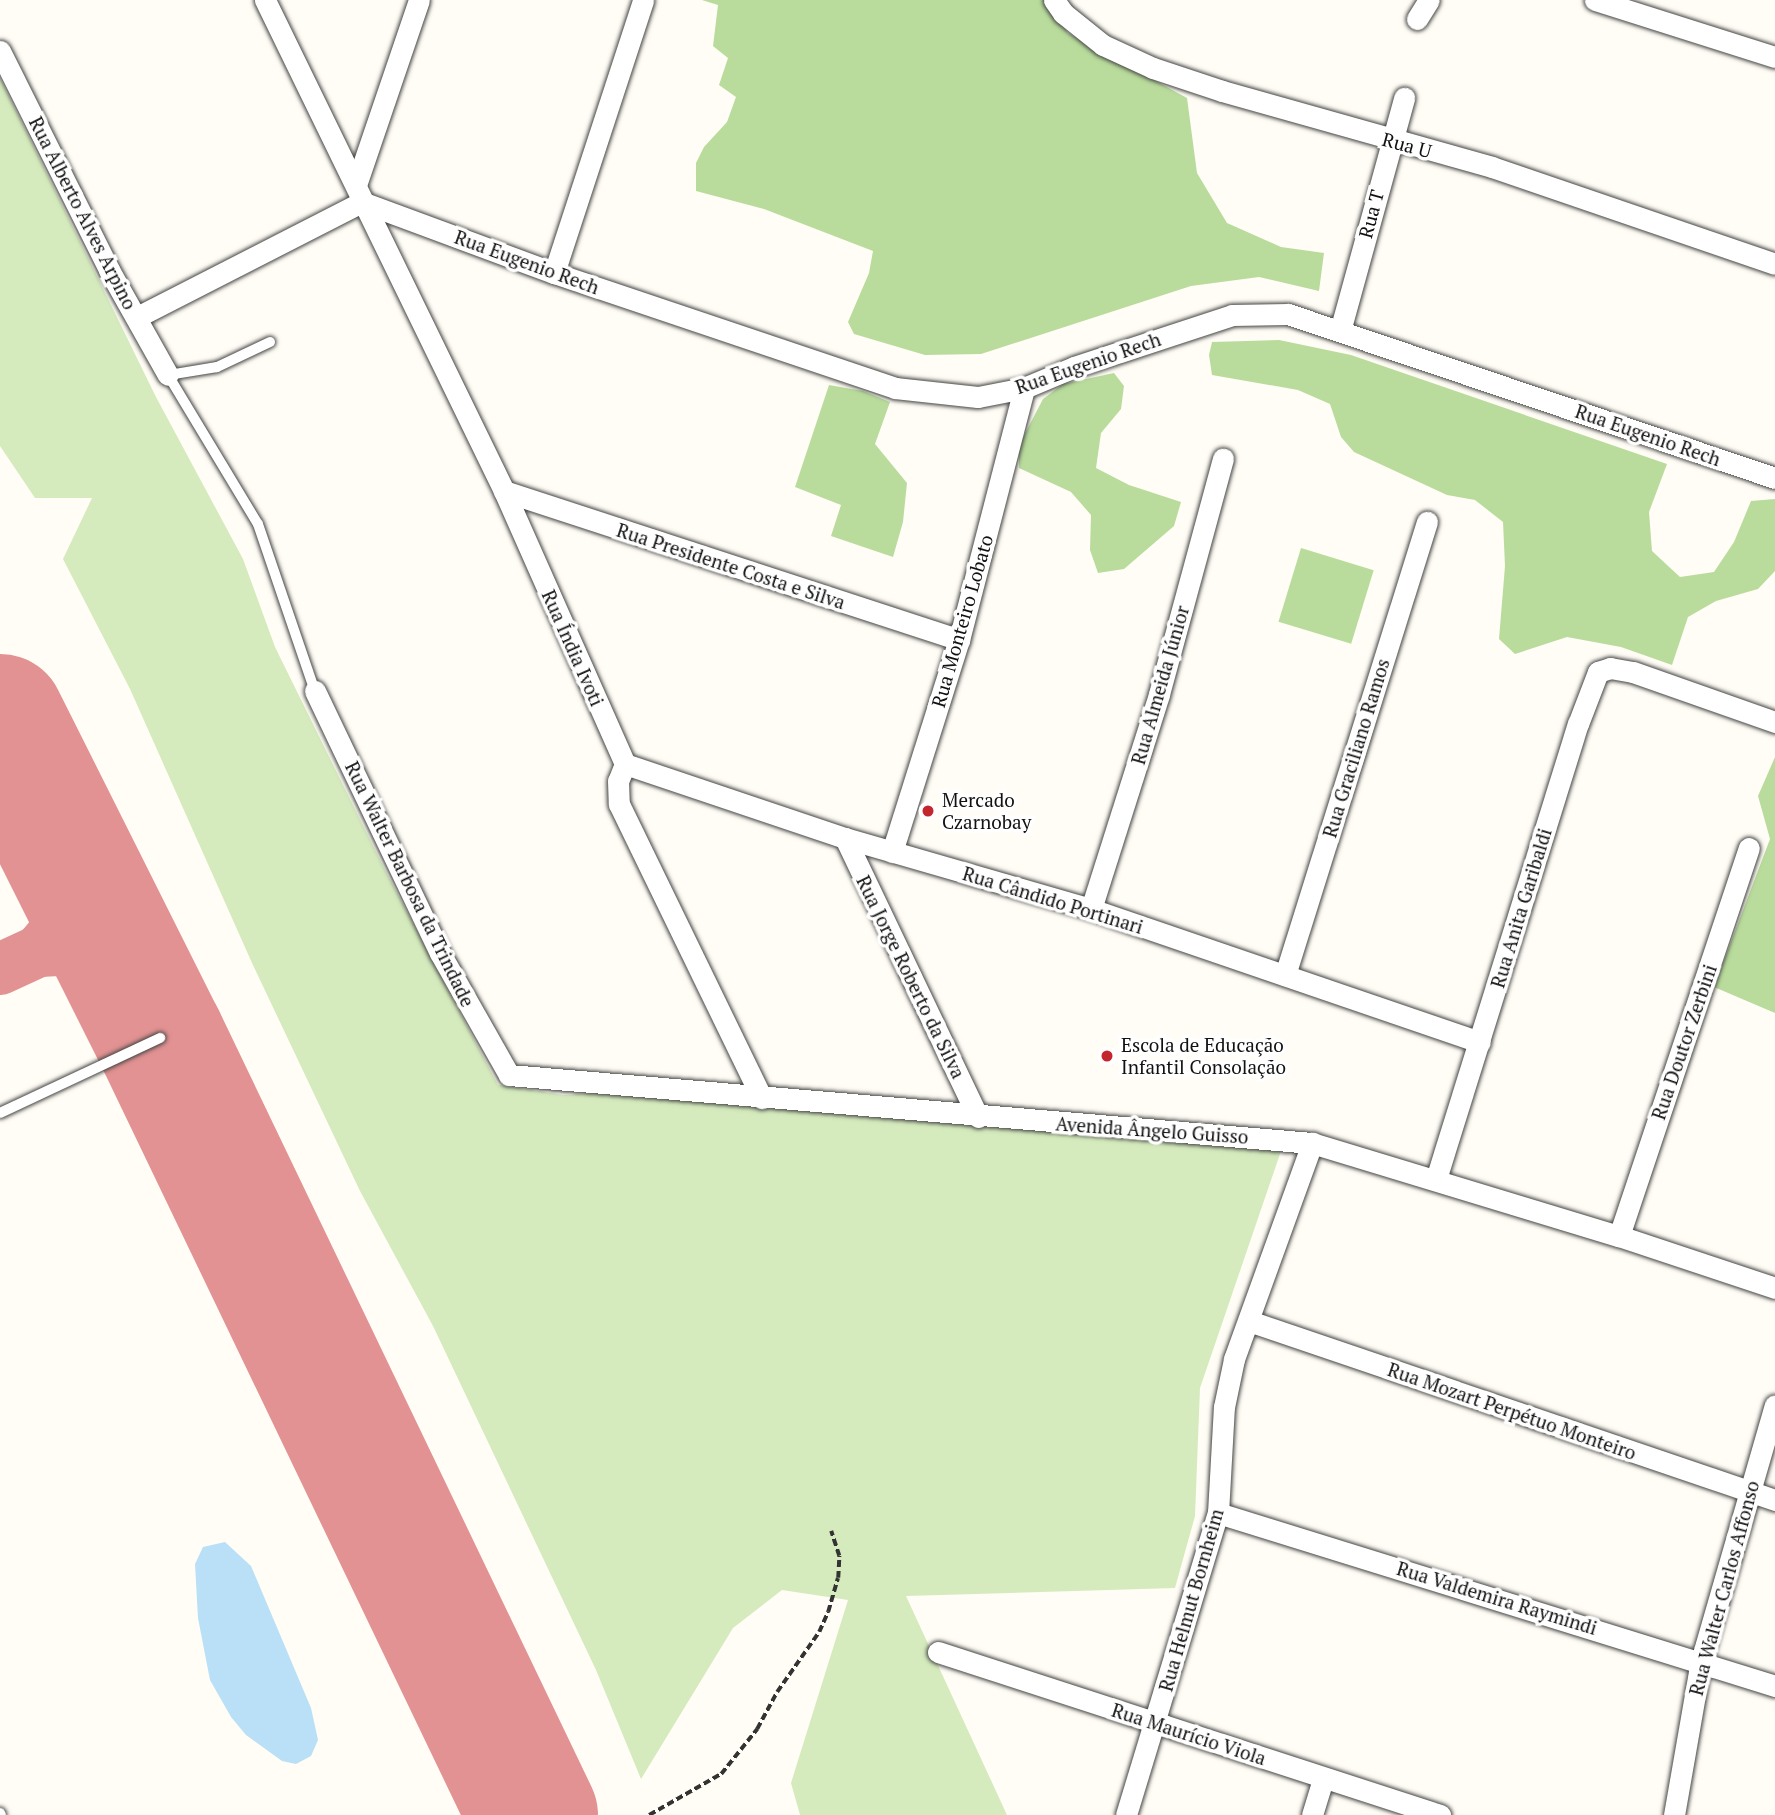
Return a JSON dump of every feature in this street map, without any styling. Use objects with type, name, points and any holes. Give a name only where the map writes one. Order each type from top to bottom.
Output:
[{"type":"street","name":"Rua Índia Ivoti","points":[[265,0],[504,491],[625,764]]},
{"type":"street","points":[[137,317],[359,193],[419,0]]},
{"type":"street","points":[[554,273],[643,0]]},
{"type":"street","name":"Rua U","points":[[1054,0],[1063,13],[1103,45],[1153,68],[1390,140],[1492,167],[1775,264]]},
{"type":"street","points":[[1417,19],[1429,0]]},
{"type":"street","points":[[1595,0],[1775,57]]},
{"type":"street","name":"Rua Alberto Alves Arpino","points":[[0,51],[109,270],[168,375]]},
{"type":"street","name":"Rua T","points":[[1340,331],[1390,140],[1404,98]]},
{"type":"street","name":"Rua Eugenio Rech","points":[[359,193],[554,273],[895,388],[978,397],[1024,388],[1073,367],[1232,314],[1288,314],[1775,478]]},
{"type":"street","name":"Rua Monteiro Lobato","points":[[892,852],[958,640],[1024,388]]},
{"type":"street","name":"Rua Almeida Júnior","points":[[1091,909],[1159,694],[1223,459]]},
{"type":"street","name":"Rua Presidente Costa e Silva","points":[[504,491],[958,640]]},
{"type":"street","name":"Rua Graciliano Ramos","points":[[1285,975],[1427,522]]},
{"type":"street","name":"Rua Anita Garibaldi","points":[[1436,1180],[1578,724],[1598,672],[1610,668],[1633,672],[1775,722]]},
{"type":"street","name":"Rua Walter Barbosa da Trindade","points":[[315,691],[440,953],[509,1075]]},
{"type":"street","points":[[625,764],[618,781],[619,804],[762,1098]]},
{"type":"street","name":"Rua Cândido Portinari","points":[[625,764],[845,838],[1091,909],[1480,1042]]},
{"type":"street","name":"Rua Jorge Roberto da Silva","points":[[845,838],[978,1117]]},
{"type":"street","name":"Rua Doutor Zerbini","points":[[1619,1236],[1749,848]]},
{"type":"street","name":"Avenida Ângelo Guisso","points":[[509,1075],[978,1117],[1312,1143],[1619,1236],[1775,1288]]},
{"type":"street","name":"Rua Helmut Bornheim","points":[[1126,1815],[1218,1513],[1224,1407],[1234,1359],[1312,1143]]},
{"type":"street","name":"Rua Mozart Perpétuo Monteiro","points":[[1249,1321],[1775,1500]]},
{"type":"street","name":"Rua Walter Carlos Affonso","points":[[1674,1815],[1701,1661],[1775,1405]]},
{"type":"street","name":"Rua Valdemira Raymindi","points":[[1218,1513],[1775,1686]]},
{"type":"street","name":"Rua Maurício Viola","points":[[938,1652],[1440,1815]]},
{"type":"street","points":[[1312,1815],[1323,1778]]},
{"type":"lane","points":[[270,342],[218,367],[168,375],[258,524],[315,691]]},
{"type":"lane","points":[[0,1113],[160,1038]]},
{"type":"path","points":[[649,1815],[721,1774],[757,1729],[828,1612],[838,1578],[839,1556],[831,1531]]},
{"type":"green space","points":[[702,0],[1044,0],[1068,33],[1187,98],[1197,173],[1227,223],[1281,247],[1324,253],[1319,291],[1259,277],[1191,286],[981,354],[925,355],[854,334],[848,322],[869,273],[873,251],[764,209],[696,191],[696,163],[704,147],[727,122],[736,97],[719,85],[728,58],[713,46],[718,5]]},
{"type":"green space","points":[[0,78],[156,397],[243,559],[275,647],[384,868],[498,1085],[564,1095],[595,1093],[1281,1151],[1200,1388],[1195,1516],[1175,1588],[906,1596],[1007,1815],[800,1815],[791,1783],[848,1600],[782,1590],[733,1628],[641,1779],[596,1670],[433,1326],[360,1191],[252,963],[130,689],[63,559],[92,498],[35,498],[0,446]]},
{"type":"green space","points":[[1279,340],[1351,355],[1667,464],[1649,512],[1652,551],[1680,577],[1714,572],[1734,542],[1751,501],[1775,499],[1775,571],[1758,589],[1716,601],[1688,617],[1672,665],[1621,647],[1567,637],[1515,654],[1499,639],[1505,566],[1503,522],[1475,500],[1447,495],[1354,452],[1341,437],[1330,404],[1298,390],[1212,375],[1209,355],[1212,342]]},
{"type":"green space","points":[[1114,373],[1124,386],[1121,409],[1101,433],[1096,468],[1129,485],[1181,502],[1174,526],[1124,569],[1098,573],[1090,550],[1091,515],[1071,492],[1019,468],[1019,445],[1043,399],[1063,384]]},
{"type":"green space","points":[[829,385],[863,391],[890,402],[875,444],[907,483],[903,522],[893,557],[831,536],[841,505],[795,487]]},
{"type":"green space","points":[[1301,548],[1374,570],[1351,644],[1278,622]]},
{"type":"green space","points":[[1775,757],[1775,1013],[1714,987],[1770,839],[1758,796]]},
{"type":"water","points":[[225,1542],[251,1566],[311,1708],[318,1740],[311,1756],[296,1764],[282,1761],[246,1735],[231,1717],[210,1680],[198,1618],[195,1564],[203,1547]]},
{"type":"taxiway","points":[[39,951],[59,927],[68,903],[65,852]]},
{"type":"taxiway","points":[[0,969],[39,951],[73,949],[104,960],[133,984]]},
{"type":"runway","points":[[0,719],[160,1038],[533,1815]]},
{"type":"place","name":"Mercado Czarnobay","points":[[928,811]]},
{"type":"place","name":"Escola de Educação Infantil Consolação","points":[[1107,1056]]}]
